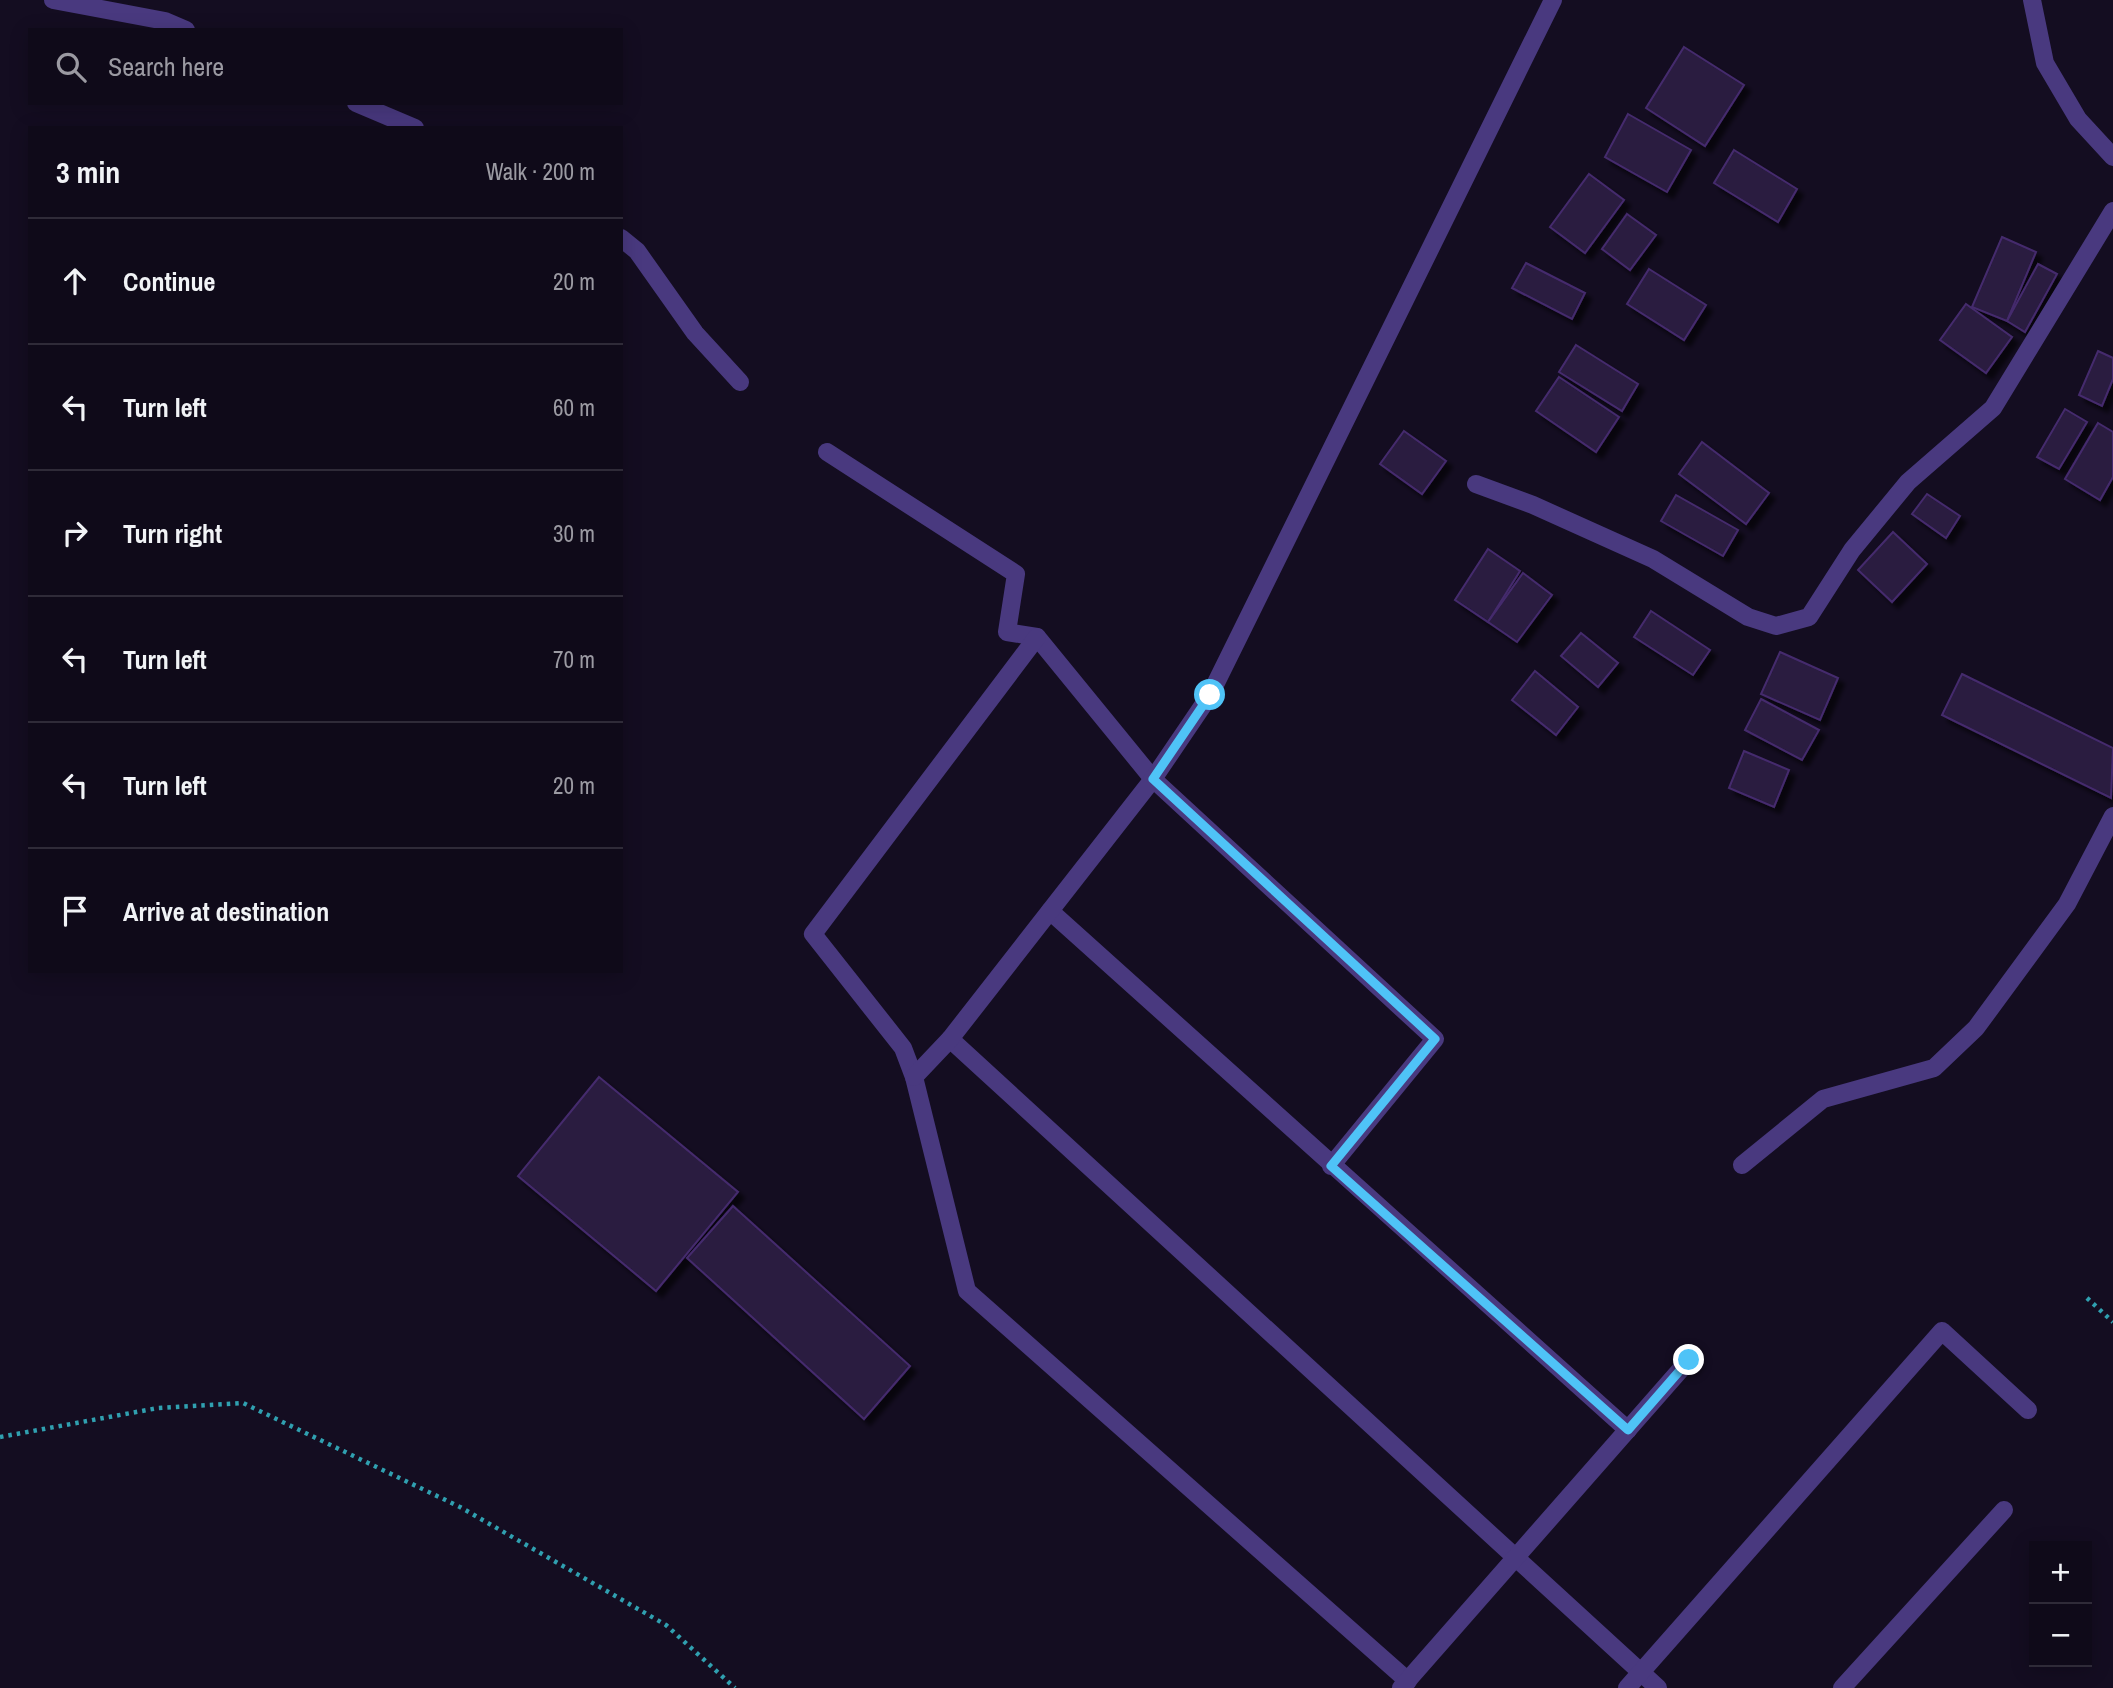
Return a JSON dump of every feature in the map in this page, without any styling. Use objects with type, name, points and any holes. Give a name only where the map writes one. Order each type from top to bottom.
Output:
[{"type":"street","points":[[52,0],[165,21],[181,28]]},
{"type":"street","points":[[914,1077],[950,1039],[1153,779],[1210,695],[1553,0]]},
{"type":"street","points":[[2032,0],[2045,63],[2078,119],[2113,157]]},
{"type":"street","points":[[361,105],[410,126]]},
{"type":"street","points":[[1476,484],[1533,505],[1653,559],[1748,617],[1776,626],[1809,617],[1852,550],[1908,482],[1993,408],[2113,211]]},
{"type":"street","points":[[623,240],[637,251],[695,333],[740,383]]},
{"type":"street","points":[[827,452],[1016,574],[1007,632],[1037,637],[1153,779],[1435,1039],[1331,1166]]},
{"type":"street","points":[[1037,637],[813,934],[903,1048],[914,1077],[967,1291],[1404,1685],[1689,1360]]},
{"type":"street","points":[[1742,1165],[1823,1099],[1934,1069],[1976,1028],[2067,904],[2113,816]]},
{"type":"street","points":[[1049,911],[1628,1430]]},
{"type":"street","points":[[950,1039],[1658,1688]]},
{"type":"street","points":[[1627,1688],[1942,1331],[2028,1410]]},
{"type":"street","points":[[1842,1688],[2004,1510]]},
{"type":"path","points":[[2088,1298],[2113,1322]]},
{"type":"path","points":[[0,1437],[158,1408],[243,1403],[460,1507],[666,1625],[735,1688]]},
{"type":"building","points":[[1684,47],[1744,85],[1705,146],[1646,108]]},
{"type":"building","points":[[1628,114],[1691,150],[1667,192],[1605,157]]},
{"type":"building","points":[[1734,150],[1797,189],[1778,222],[1714,183]]},
{"type":"building","points":[[1589,174],[1624,200],[1585,253],[1550,227]]},
{"type":"building","points":[[1627,214],[1656,235],[1630,270],[1602,249]]},
{"type":"building","points":[[2002,237],[2036,252],[2007,321],[1972,307]]},
{"type":"building","points":[[1526,263],[1585,293],[1572,319],[1512,288]]},
{"type":"building","points":[[2038,264],[2057,274],[2025,332],[2007,321]]},
{"type":"building","points":[[1649,269],[1706,305],[1684,340],[1627,304]]},
{"type":"building","points":[[1966,304],[2012,337],[1986,373],[1940,340]]},
{"type":"building","points":[[1576,345],[1638,384],[1622,411],[1559,372]]},
{"type":"building","points":[[2098,351],[2113,358],[2113,379],[2102,406],[2079,395]]},
{"type":"building","points":[[1559,377],[1619,417],[1596,452],[1536,411]]},
{"type":"building","points":[[2065,409],[2087,422],[2059,469],[2037,457]]},
{"type":"building","points":[[2098,423],[2113,432],[2113,477],[2100,500],[2065,479]]},
{"type":"building","points":[[1404,431],[1446,461],[1422,494],[1380,464]]},
{"type":"building","points":[[1702,442],[1769,493],[1746,524],[1679,474]]},
{"type":"building","points":[[1927,494],[1960,516],[1946,538],[1912,514]]},
{"type":"building","points":[[1676,495],[1738,530],[1723,556],[1661,521]]},
{"type":"building","points":[[1893,532],[1927,564],[1892,602],[1858,570]]},
{"type":"building","points":[[1488,549],[1520,571],[1488,622],[1455,600]]},
{"type":"building","points":[[1523,573],[1552,595],[1517,642],[1488,622]]},
{"type":"building","points":[[1651,611],[1710,650],[1693,675],[1634,637]]},
{"type":"building","points":[[1581,633],[1618,663],[1598,687],[1561,656]]},
{"type":"building","points":[[1780,652],[1838,678],[1820,720],[1761,694]]},
{"type":"building","points":[[1535,671],[1578,707],[1556,735],[1512,700]]},
{"type":"building","points":[[1962,674],[2113,748],[2111,798],[1942,715]]},
{"type":"building","points":[[1761,699],[1819,730],[1802,760],[1745,730]]},
{"type":"building","points":[[1744,751],[1789,770],[1774,807],[1729,788]]},
{"type":"building","points":[[599,1077],[738,1192],[656,1291],[518,1176]]},
{"type":"building","points":[[733,1206],[910,1366],[864,1419],[687,1258]]},
{"type":"route","points":[[1210,695],[1153,779],[1435,1039],[1331,1166],[1628,1430],[1689,1360]]}]
